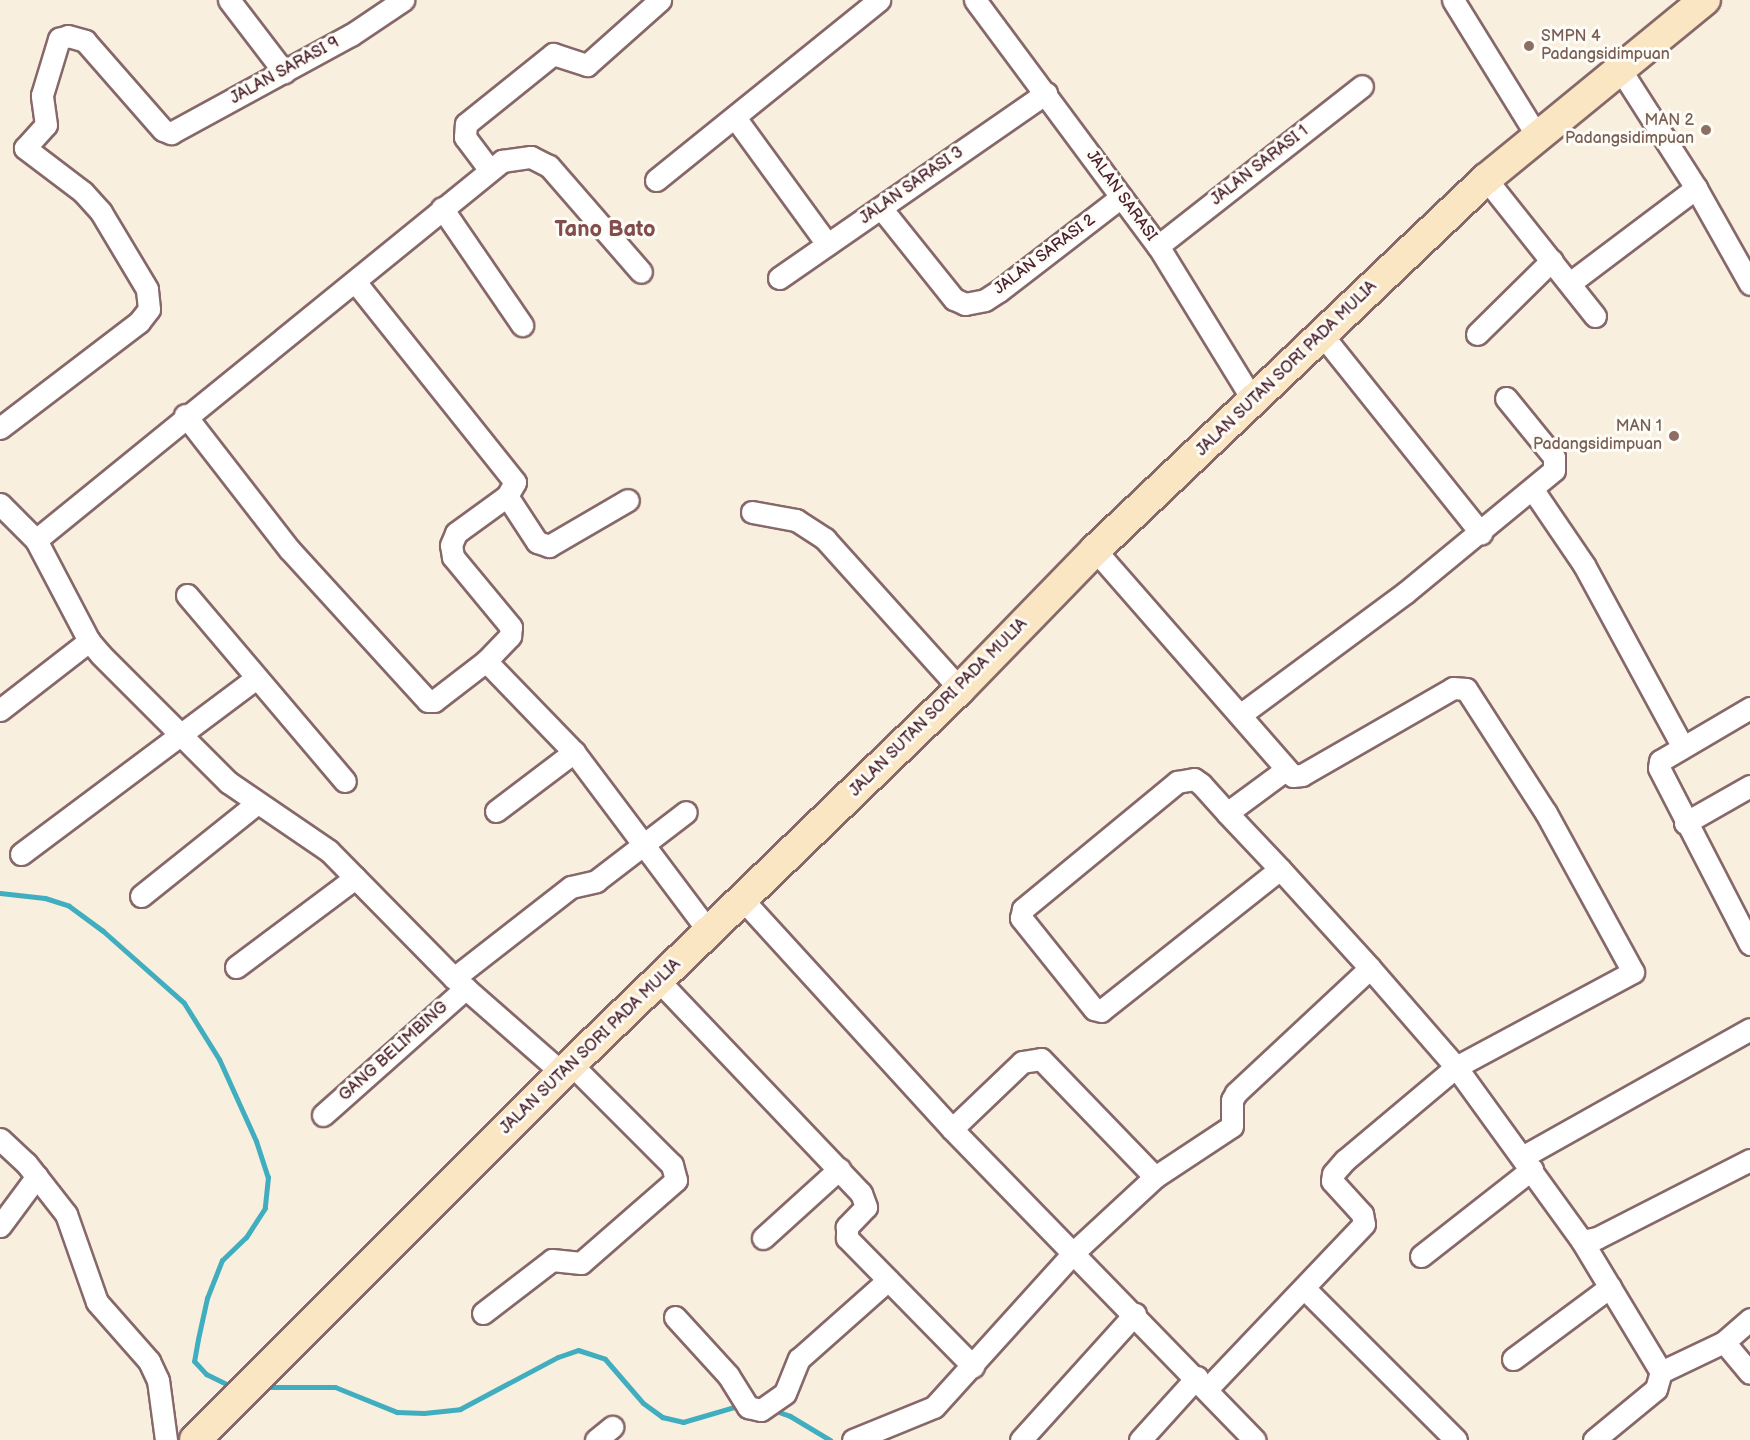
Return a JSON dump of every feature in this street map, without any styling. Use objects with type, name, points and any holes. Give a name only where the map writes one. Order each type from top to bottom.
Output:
[{"type":"street","points":[[229,0],[284,72]]},
{"type":"street","points":[[489,169],[465,137],[466,124],[553,54],[587,65],[660,0]]},
{"type":"street","points":[[656,180],[736,119],[879,0]]},
{"type":"street","name":"JALAN SARASI","points":[[975,0],[1158,246],[1254,402]]},
{"type":"street","points":[[1453,0],[1538,136]]},
{"type":"street","name":"JALAN SUTAN SORI PADA MULIA","points":[[195,1440],[273,1366],[567,1068],[960,689],[1095,550],[1254,402],[1486,179],[1705,0]]},
{"type":"street","name":"JALAN SARASI 9","points":[[0,428],[139,322],[149,309],[147,289],[101,212],[83,192],[25,148],[46,125],[42,95],[59,39],[68,36],[85,41],[163,130],[179,130],[284,72],[397,2]]},
{"type":"street","points":[[1620,69],[1696,188],[1750,284]]},
{"type":"street","name":"JALAN SARASI 1","points":[[1158,246],[1362,86]]},
{"type":"street","name":"JALAN SARASI 3","points":[[779,278],[1046,93]]},
{"type":"street","points":[[736,119],[827,244]]},
{"type":"street","points":[[36,540],[185,415],[356,283],[489,169],[508,158],[524,156],[549,166],[641,272]]},
{"type":"street","points":[[1486,179],[1595,316]]},
{"type":"street","points":[[1570,283],[1696,188]]},
{"type":"street","name":"JALAN SARASI 2","points":[[880,208],[954,299],[965,304],[985,300],[999,291],[1121,197]]},
{"type":"street","points":[[442,208],[522,325]]},
{"type":"street","points":[[1477,334],[1552,260]]},
{"type":"street","points":[[185,415],[289,549],[428,701],[434,701],[486,661],[510,636],[511,627],[453,557],[451,545],[456,533],[507,496],[515,484],[502,463],[356,283]]},
{"type":"street","points":[[1323,336],[1482,533]]},
{"type":"street","points":[[1240,715],[1482,533],[1554,470],[1555,461],[1506,398]]},
{"type":"street","points":[[1533,490],[1606,604],[1683,747]]},
{"type":"street","points":[[507,496],[537,542],[549,546],[628,500]]},
{"type":"street","points":[[0,504],[36,540],[89,641],[182,736],[256,804],[317,841],[460,983],[567,1068],[672,1165],[676,1180],[581,1263],[552,1260],[483,1313]]},
{"type":"street","points":[[752,512],[796,520],[825,539],[960,689]]},
{"type":"street","points":[[1095,550],[1240,715],[1284,771],[1293,776],[1302,775],[1459,686],[1466,689],[1546,813],[1633,972],[1456,1067],[1336,1170],[1334,1185],[1362,1214],[1364,1224],[1304,1288],[1140,1440]]},
{"type":"street","points":[[187,595],[345,781]]},
{"type":"street","points":[[0,710],[89,641]]},
{"type":"street","points":[[486,661],[574,752],[709,932]]},
{"type":"street","points":[[21,854],[182,736],[256,678]]},
{"type":"street","points":[[1750,708],[1660,761],[1659,768],[1685,823],[1750,944]]},
{"type":"street","points":[[496,811],[574,752]]},
{"type":"street","points":[[1227,813],[1284,771]]},
{"type":"street","points":[[1280,869],[1101,1011],[1094,1009],[1022,922],[1023,909],[1184,778],[1201,784],[1280,869],[1370,968],[1456,1067],[1528,1162],[1582,1241],[1661,1372],[1656,1389],[1594,1440]]},
{"type":"street","points":[[1685,823],[1750,786]]},
{"type":"street","points":[[141,896],[256,804]]},
{"type":"street","name":"GANG BELIMBING","points":[[323,1115],[460,983],[571,887],[596,881],[686,812]]},
{"type":"street","points":[[236,966],[355,878]]},
{"type":"street","points":[[743,900],[952,1129],[1202,1382],[1254,1440]]},
{"type":"street","points":[[853,1440],[927,1413],[973,1366],[1074,1252],[1155,1177],[1232,1126],[1232,1101],[1236,1093],[1370,968]]},
{"type":"street","points":[[658,980],[839,1169],[867,1202],[865,1210],[847,1227],[846,1235],[973,1366]]},
{"type":"street","points":[[1421,1256],[1528,1162],[1750,1029]]},
{"type":"street","points":[[952,1129],[1022,1062],[1041,1059],[1155,1177]]},
{"type":"street","points":[[0,1139],[37,1176],[74,1228],[97,1302],[154,1371],[166,1440]]},
{"type":"street","points":[[1582,1241],[1597,1238],[1750,1160]]},
{"type":"street","points":[[763,1238],[839,1169]]},
{"type":"street","points":[[0,1226],[37,1176]]},
{"type":"street","points":[[675,1317],[728,1375],[744,1401],[757,1411],[772,1406],[789,1388],[799,1359],[888,1280]]},
{"type":"street","points":[[1513,1359],[1610,1287]]},
{"type":"street","points":[[1304,1288],[1456,1440]]},
{"type":"street","points":[[1021,1440],[1135,1314]]},
{"type":"street","points":[[1661,1372],[1724,1342],[1750,1319]]},
{"type":"street","points":[[1724,1342],[1750,1373]]},
{"type":"waterway","points":[[0,893],[45,898],[69,906],[103,931],[184,1003],[219,1059],[256,1141],[268,1177],[265,1208],[246,1237],[222,1260],[207,1298],[194,1361],[206,1374],[233,1387]]},
{"type":"waterway","points":[[263,1387],[335,1387],[397,1412],[424,1413],[460,1409],[558,1357],[578,1350],[605,1359],[643,1403],[662,1417],[683,1422],[741,1405]]},
{"type":"waterway","points":[[770,1409],[790,1416],[830,1440]]},
{"type":"place","name":"SMPN 4 Padangsidimpuan","points":[[1529,46]]},
{"type":"place","name":"MAN 2 Padangsidimpuan","points":[[1706,130]]},
{"type":"place","name":"MAN 1 Padangsidimpuan","points":[[1674,436]]},
{"type":"district","name":"Tano Bato","points":[[605,230]]}]
